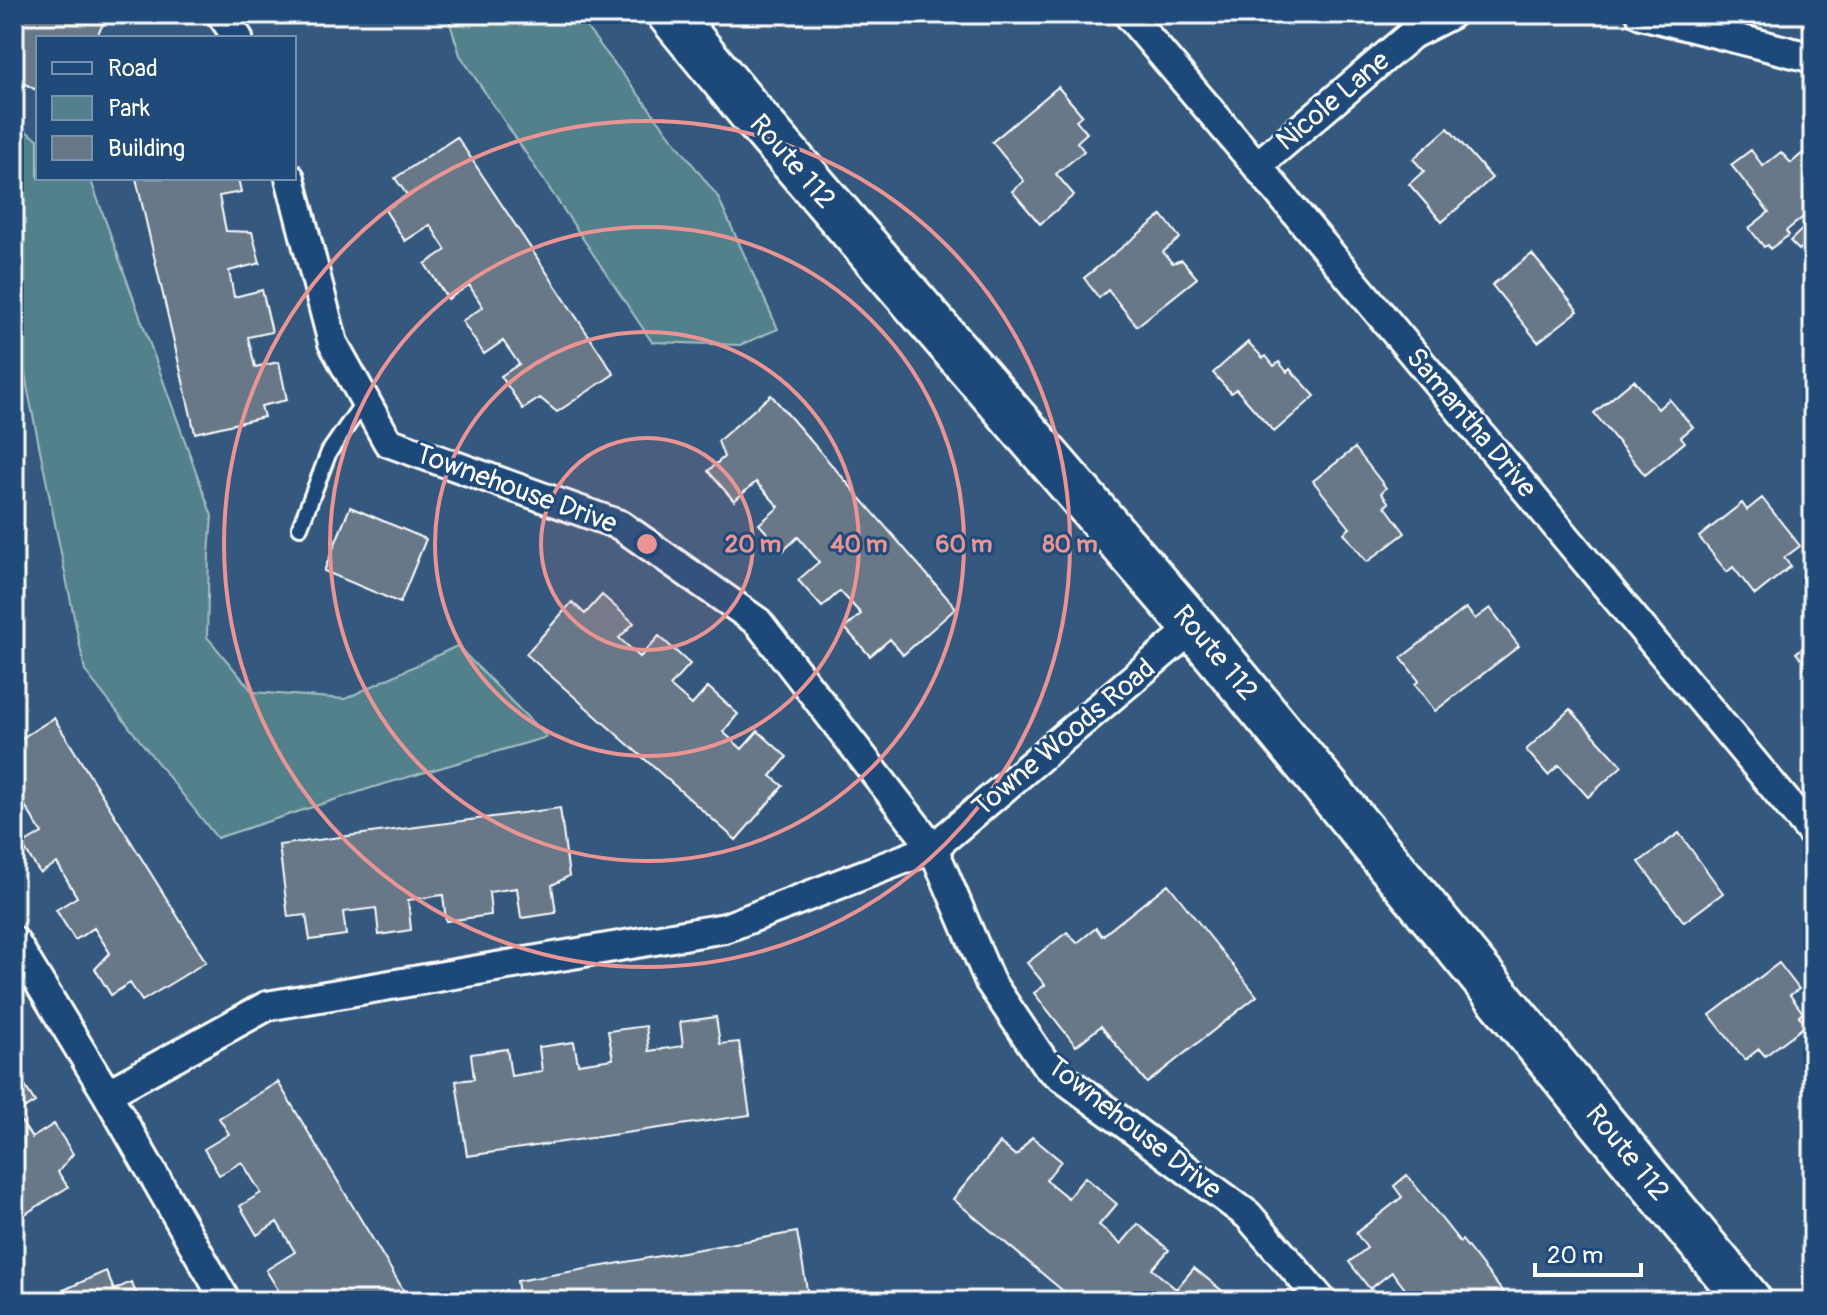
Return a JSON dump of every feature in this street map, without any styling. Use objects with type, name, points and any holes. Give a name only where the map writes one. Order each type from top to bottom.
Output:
[{"type":"main road","name":"Route 112","points":[[670,14],[762,126],[1194,627],[1749,1301]]},
{"type":"street","points":[[221,14],[237,36]]},
{"type":"street","name":"Samantha Drive","points":[[1128,14],[1813,834]]},
{"type":"street","name":"Nicole Lane","points":[[1257,166],[1412,34],[1451,14]]},
{"type":"street","points":[[1641,14],[1813,58]]},
{"type":"street","name":"Townehouse Drive","points":[[291,180],[333,343],[388,442],[620,525],[758,622],[933,848],[990,982],[1047,1066],[1248,1215],[1322,1301]]},
{"type":"street","name":"Towne Woods Road","points":[[933,848],[1194,627]]},
{"type":"street","points":[[107,1094],[267,1006],[725,928],[933,848]]},
{"type":"street","points":[[14,941],[107,1094],[226,1301]]},
{"type":"lane","points":[[300,527],[329,452],[365,400]]},
{"type":"green space","points":[[447,14],[576,14],[718,197],[778,329],[740,345],[652,342],[460,55]]},
{"type":"green space","points":[[14,124],[36,138],[36,180],[91,180],[212,516],[207,637],[253,692],[345,699],[457,646],[547,737],[374,787],[217,838],[85,671],[27,386],[14,304]]},
{"type":"building","points":[[14,14],[109,14],[99,36],[36,36],[36,90],[14,78]]},
{"type":"building","points":[[1058,87],[1082,115],[1076,120],[1087,133],[1077,142],[1084,151],[1056,174],[1074,195],[1040,224],[1012,191],[1024,181],[992,142]]},
{"type":"building","points":[[1448,128],[1492,178],[1442,222],[1409,184],[1424,171],[1413,159]]},
{"type":"building","points":[[457,137],[614,374],[557,412],[540,398],[523,409],[501,376],[519,364],[503,341],[484,354],[462,321],[483,307],[469,285],[448,299],[425,264],[446,250],[430,225],[405,241],[385,210],[407,195],[395,178]]},
{"type":"building","points":[[1751,150],[1763,166],[1781,152],[1791,163],[1804,152],[1813,164],[1813,209],[1786,231],[1789,235],[1770,249],[1768,245],[1764,247],[1749,228],[1769,212],[1731,165]]},
{"type":"building","points":[[136,180],[238,180],[241,192],[219,196],[226,231],[252,232],[260,263],[229,271],[234,297],[262,290],[272,332],[248,337],[255,367],[279,362],[287,400],[261,406],[264,417],[195,433]]},
{"type":"building","points":[[1162,215],[1180,238],[1163,252],[1172,263],[1182,260],[1197,278],[1137,326],[1108,290],[1099,298],[1084,278]]},
{"type":"building","points":[[1813,219],[1813,237],[1799,250],[1790,241]]},
{"type":"building","points":[[1532,254],[1578,311],[1538,342],[1492,285]]},
{"type":"building","points":[[1248,342],[1274,366],[1279,362],[1287,372],[1290,369],[1315,396],[1274,432],[1236,389],[1231,393],[1213,373]]},
{"type":"building","points":[[1634,380],[1658,409],[1669,399],[1693,427],[1681,437],[1685,442],[1645,475],[1594,413]]},
{"type":"building","points":[[771,395],[956,608],[903,655],[890,639],[870,656],[845,628],[861,614],[840,591],[822,607],[798,580],[819,562],[798,537],[783,551],[759,524],[779,507],[756,482],[734,501],[708,471],[724,457],[718,441]]},
{"type":"building","points":[[1355,448],[1386,488],[1381,493],[1389,503],[1385,506],[1405,533],[1367,562],[1344,533],[1350,528],[1313,481]]},
{"type":"building","points":[[1762,498],[1800,546],[1784,558],[1791,566],[1755,595],[1733,567],[1727,572],[1699,537],[1742,503],[1747,510]]},
{"type":"building","points":[[350,507],[426,539],[400,603],[324,571]]},
{"type":"building","points":[[602,595],[634,623],[619,638],[640,657],[659,636],[690,664],[670,686],[692,705],[708,687],[738,714],[723,732],[742,749],[758,731],[787,757],[771,776],[783,786],[736,840],[526,654],[572,602],[585,614]]},
{"type":"building","points":[[1466,608],[1475,619],[1490,608],[1519,646],[1435,711],[1415,684],[1419,681],[1401,658]]},
{"type":"building","points":[[1813,639],[1813,673],[1796,653]]},
{"type":"building","points":[[1570,709],[1622,766],[1588,797],[1559,765],[1548,775],[1526,750]]},
{"type":"building","points":[[54,718],[206,962],[142,1001],[130,983],[111,995],[95,969],[110,953],[94,928],[75,940],[56,910],[77,897],[57,863],[40,873],[22,845],[42,833],[25,806],[14,813],[14,743]]},
{"type":"building","points":[[560,808],[569,876],[552,885],[556,913],[521,918],[517,888],[489,892],[491,915],[446,921],[443,895],[408,900],[411,930],[379,935],[376,908],[343,912],[346,935],[310,940],[306,915],[288,917],[279,845]]},
{"type":"building","points":[[1679,833],[1723,893],[1684,922],[1639,862]]},
{"type":"building","points":[[1168,884],[1257,996],[1147,1083],[1101,1026],[1076,1046],[1034,993],[1045,985],[1027,963],[1067,932],[1077,943],[1096,928],[1102,936]]},
{"type":"building","points":[[1779,963],[1799,989],[1790,995],[1803,1013],[1799,1016],[1806,1025],[1765,1056],[1759,1049],[1745,1060],[1710,1015]]},
{"type":"building","points":[[716,1017],[720,1044],[739,1042],[750,1115],[467,1156],[456,1081],[474,1079],[471,1054],[507,1049],[511,1076],[542,1071],[539,1047],[574,1042],[578,1064],[613,1059],[608,1031],[646,1026],[649,1051],[683,1046],[680,1022]]},
{"type":"building","points":[[14,1069],[35,1102],[16,1114],[32,1138],[54,1124],[73,1154],[58,1172],[68,1187],[14,1221]]},
{"type":"building","points":[[278,1082],[410,1301],[317,1301],[311,1291],[294,1301],[285,1301],[266,1270],[295,1252],[277,1222],[257,1235],[240,1206],[261,1193],[242,1162],[219,1175],[204,1149],[229,1134],[219,1118]]},
{"type":"building","points":[[1032,1137],[1061,1161],[1046,1180],[1068,1198],[1085,1177],[1117,1204],[1099,1225],[1121,1244],[1138,1224],[1169,1250],[1152,1269],[1176,1289],[1194,1268],[1226,1294],[1220,1301],[1075,1301],[953,1199],[1000,1143],[1016,1156]]},
{"type":"building","points":[[1407,1175],[1510,1301],[1406,1301],[1411,1297],[1392,1272],[1370,1289],[1349,1262],[1367,1248],[1356,1233],[1402,1197],[1394,1186]]},
{"type":"building","points":[[797,1232],[809,1301],[520,1301],[517,1281]]},
{"type":"building","points":[[106,1271],[114,1290],[131,1282],[140,1301],[39,1301]]}]
